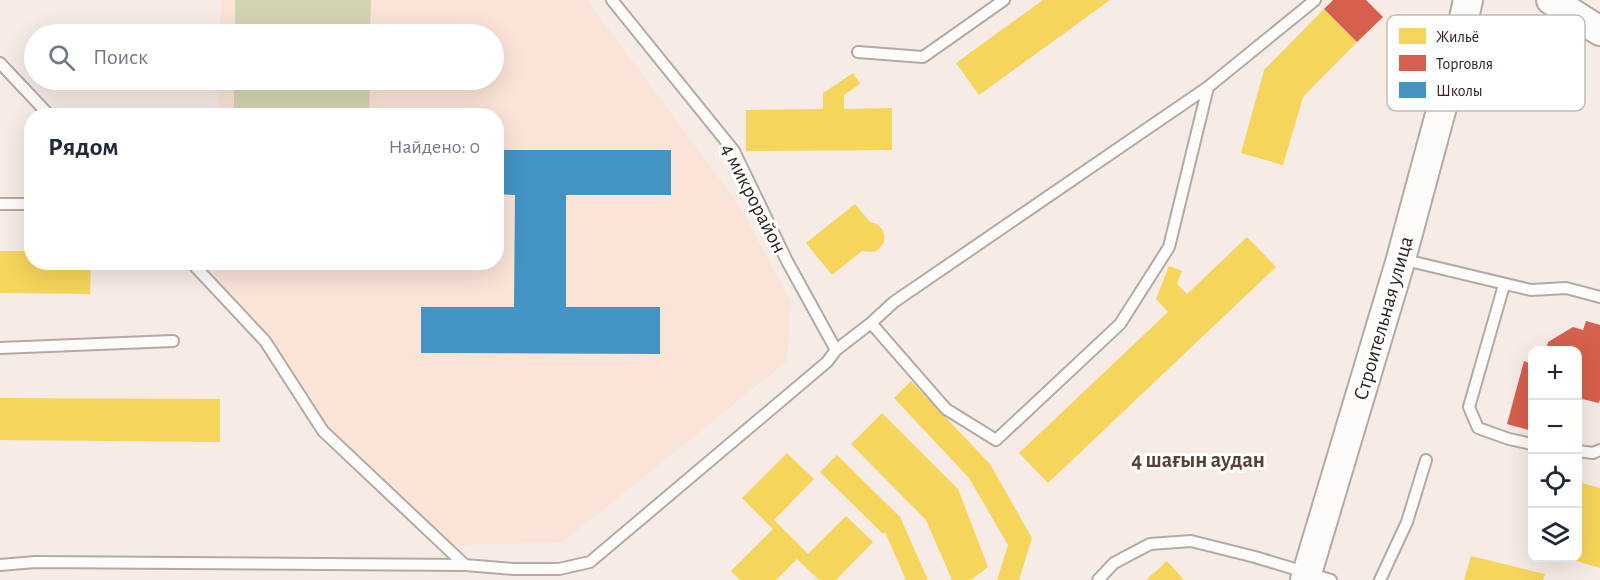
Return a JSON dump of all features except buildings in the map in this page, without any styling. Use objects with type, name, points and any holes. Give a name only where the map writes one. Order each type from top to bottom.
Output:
[{"type":"street","name":"Строительная улица","points":[[1465,15],[1468,0]]},
{"type":"street","name":"Строительная улица","points":[[1472,15],[1478,0]]},
{"type":"street","points":[[1551,0],[1575,15]]},
{"type":"street","points":[[1585,22],[1600,31]]},
{"type":"street","name":"Строительная улица","points":[[1314,578],[1441,111]]},
{"type":"lane","name":"4 микрорайон","points":[[612,0],[734,151],[787,261],[836,350]]},
{"type":"lane","points":[[858,52],[923,57],[1004,0]]},
{"type":"lane","points":[[0,565],[35,562],[465,565],[514,569],[559,569],[590,562],[827,363],[836,350],[894,302],[1208,87],[1316,0]]},
{"type":"lane","points":[[0,63],[24,88]]},
{"type":"lane","points":[[871,323],[946,410],[996,440],[1120,324],[1169,247],[1208,87]]},
{"type":"lane","points":[[25,90],[42,108]]},
{"type":"lane","points":[[0,204],[24,204]]},
{"type":"lane","points":[[1401,259],[1504,285],[1531,290],[1566,288],[1600,297]]},
{"type":"lane","points":[[198,270],[265,341],[323,431],[465,565]]},
{"type":"lane","points":[[1504,285],[1468,407],[1478,428],[1528,443]]},
{"type":"lane","points":[[0,348],[173,341]]},
{"type":"lane","points":[[1582,452],[1593,453],[1600,450]]},
{"type":"lane","points":[[1380,580],[1407,522],[1426,460]]},
{"type":"lane","points":[[1098,580],[1114,563],[1150,544],[1191,541],[1255,557],[1314,578]]},
{"type":"shaded area","points":[[221,0],[587,0],[741,208],[790,301],[787,361],[563,542],[450,545],[320,423],[213,281],[214,270],[504,270],[504,108],[218,108],[219,90],[504,90],[504,24],[220,24]]},
{"type":"green space","points":[[235,0],[371,0],[370,24],[235,24]]},
{"type":"green space","points":[[234,90],[370,90],[369,108],[234,108]]},
{"type":"district","name":"4 шағын аудан","points":[[1198,459]]}]
